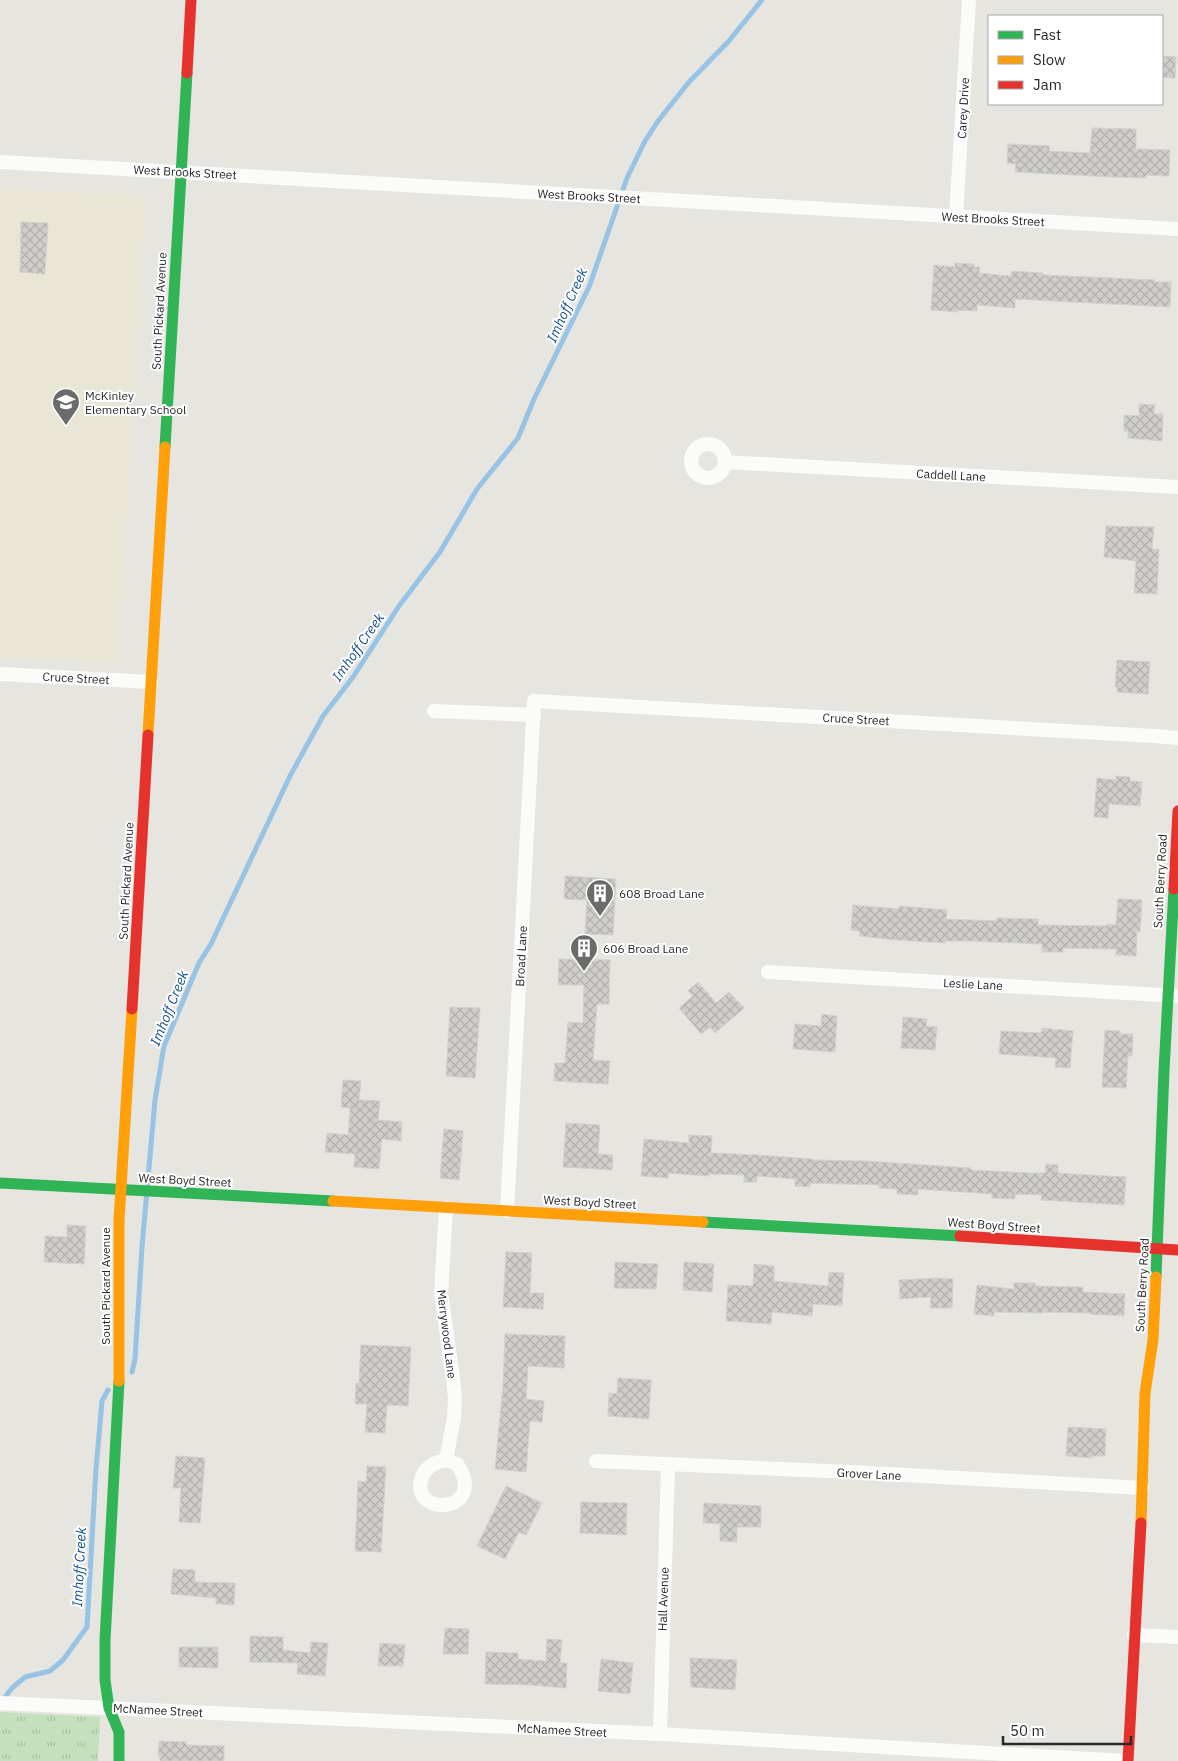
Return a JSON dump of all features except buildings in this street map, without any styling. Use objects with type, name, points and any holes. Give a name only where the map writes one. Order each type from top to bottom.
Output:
[{"type":"street","name":"South Pickard Avenue","points":[[119,1761],[119,1732],[109,1708],[105,1680],[105,1640],[119,1402],[119,1220],[125,1190],[151,682],[191,0]]},
{"type":"street","name":"Carey Drive","points":[[956,217],[969,0]]},
{"type":"street","name":"West Brooks Street","points":[[0,162],[580,196],[1178,228]]},
{"type":"street","name":"Caddell Lane","points":[[725,462],[1178,487]]},
{"type":"street","name":"Cruce Street","points":[[0,674],[151,682]]},
{"type":"street","name":"Cruce Street","points":[[434,711],[534,708],[1178,738]]},
{"type":"street","name":"Broad Lane","points":[[507,1211],[534,708]]},
{"type":"street","name":"South Berry Road","points":[[1126,1761],[1142,1488],[1145,1393],[1153,1340],[1163,1149],[1164,1070],[1173,995],[1178,811]]},
{"type":"street","name":"Leslie Lane","points":[[768,972],[1173,995]]},
{"type":"street","name":"West Boyd Street","points":[[0,1183],[1017,1239],[1178,1250]]},
{"type":"street","name":"Merrywood Lane","points":[[446,1208],[441,1293],[455,1398],[454,1418],[446,1460]]},
{"type":"street","name":"Grover Lane","points":[[596,1461],[833,1471],[1142,1488]]},
{"type":"street","name":"Hall Avenue","points":[[660,1734],[668,1465]]},
{"type":"street","points":[[1134,1634],[1178,1637]]},
{"type":"street","name":"McNamee Street","points":[[0,1703],[660,1734],[1126,1761]]},
{"type":"shaded area","name":"McKinley Elementary School","points":[[0,188],[145,196],[118,663],[0,657]]},
{"type":"green space","points":[[0,1712],[100,1717],[98,1761],[0,1761]]},
{"type":"waterway","name":"Imhoff Creek","points":[[132,1372],[135,1359],[142,1247],[155,1100],[164,1046],[199,963],[211,944],[290,776],[323,716],[353,677],[399,606],[440,552],[477,489],[518,438],[534,399],[589,287],[627,178],[645,141],[658,121],[689,82],[728,42],[762,0]]},
{"type":"waterway","name":"Imhoff Creek","points":[[2,1701],[12,1688],[25,1677],[50,1671],[63,1660],[87,1627],[102,1401],[108,1390]]},
{"type":"traffic: fast","points":[[165,447],[187,73]]},
{"type":"traffic: fast","points":[[1156,1277],[1164,1070],[1174,889]]},
{"type":"traffic: fast","points":[[0,1183],[333,1201]]},
{"type":"traffic: fast","points":[[703,1222],[960,1236]]},
{"type":"traffic: fast","points":[[119,1381],[105,1640],[105,1680],[109,1708],[119,1732],[119,1761]]},
{"type":"traffic: slow","points":[[148,735],[165,447]]},
{"type":"traffic: slow","points":[[119,1381],[119,1220],[132,1009]]},
{"type":"traffic: slow","points":[[333,1201],[703,1222]]},
{"type":"traffic: slow","points":[[1141,1523],[1145,1393],[1153,1340],[1156,1277]]},
{"type":"traffic: jam","points":[[187,73],[191,0]]},
{"type":"traffic: jam","points":[[132,1009],[148,735]]},
{"type":"traffic: jam","points":[[1174,889],[1178,811]]},
{"type":"traffic: jam","points":[[960,1236],[1178,1250]]},
{"type":"traffic: jam","points":[[1128,1761],[1141,1523]]},
{"type":"place","name":"McKinley Elementary School","points":[[66,426]]},
{"type":"place","name":"608 Broad Lane","points":[[600,917]]},
{"type":"place","name":"606 Broad Lane","points":[[584,972]]}]
